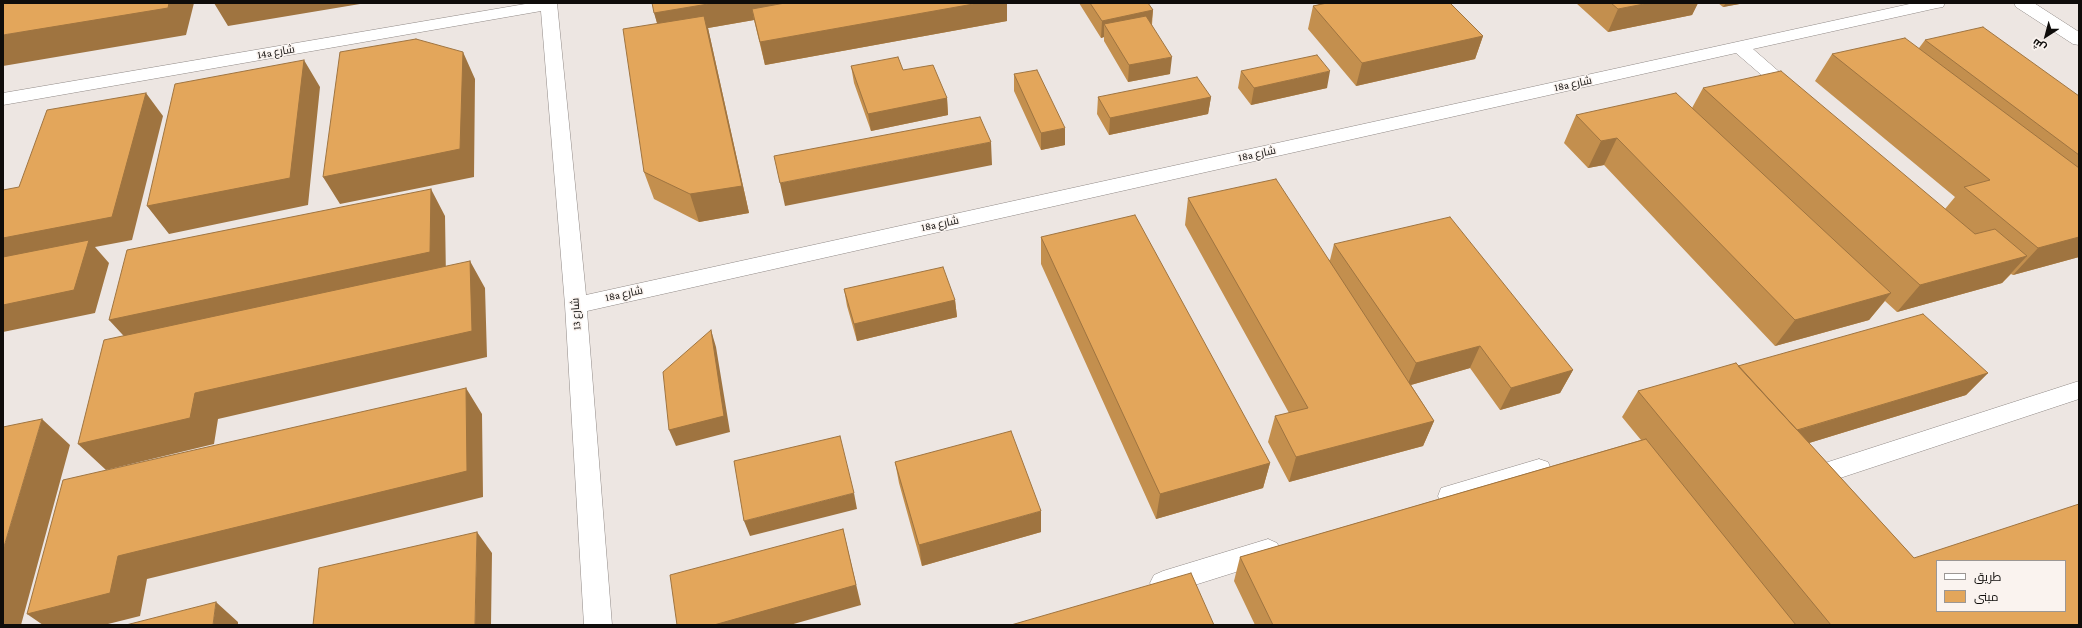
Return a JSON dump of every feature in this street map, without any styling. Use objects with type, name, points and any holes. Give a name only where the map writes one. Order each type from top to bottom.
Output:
[{"type":"lane","name":"18a شارع","points":[[576,305],[1938,3]]},
{"type":"lane","points":[[2022,3],[2079,40]]},
{"type":"lane","name":"14a شارع","points":[[3,99],[549,4]]},
{"type":"lane","name":"شارع 13","points":[[549,4],[576,305],[598,625]]},
{"type":"lane","points":[[1739,47],[1805,104]]},
{"type":"lane","points":[[1828,472],[2079,390]]},
{"type":"lane","points":[[1425,504],[1539,469]]},
{"type":"lane","points":[[1138,591],[1289,545]]},
{"type":"building","points":[[3,3],[169,3],[168,8],[3,35]]},
{"type":"building","points":[[652,3],[714,3],[654,13]]},
{"type":"building","points":[[785,3],[979,3],[760,42],[752,9]]},
{"type":"building","points":[[1090,3],[1148,3],[1153,10],[1102,21]]},
{"type":"building","points":[[1327,3],[1450,3],[1483,36],[1362,63],[1313,6]]},
{"type":"building","points":[[1611,3],[1649,3],[1618,9]]},
{"type":"building","points":[[704,16],[742,186],[690,194],[644,172],[623,29]]},
{"type":"building","points":[[1146,16],[1172,57],[1129,65],[1104,24]]},
{"type":"building","points":[[1983,27],[2079,96],[2079,155],[1925,40]]},
{"type":"building","points":[[1905,38],[2079,168],[2079,237],[2038,248],[1964,187],[1990,180],[1832,54]]},
{"type":"building","points":[[416,39],[463,52],[460,149],[323,177],[340,52]]},
{"type":"building","points":[[1317,55],[1330,71],[1254,88],[1241,71]]},
{"type":"building","points":[[898,57],[903,70],[933,65],[947,98],[868,114],[851,66]]},
{"type":"building","points":[[304,60],[290,178],[147,206],[175,84]]},
{"type":"building","points":[[1037,70],[1065,128],[1041,133],[1014,74]]},
{"type":"building","points":[[1781,71],[1975,234],[1995,229],[2027,256],[1920,285],[1703,88]]},
{"type":"building","points":[[1197,77],[1211,97],[1110,118],[1098,97]]},
{"type":"building","points":[[146,93],[112,217],[3,238],[3,190],[19,187],[47,110]]},
{"type":"building","points":[[1676,93],[1891,293],[1795,320],[1617,138],[1601,141],[1576,115]]},
{"type":"building","points":[[980,117],[991,142],[780,183],[774,156]]},
{"type":"building","points":[[1276,179],[1434,421],[1296,457],[1275,416],[1308,408],[1188,198]]},
{"type":"building","points":[[431,189],[430,252],[109,320],[127,250]]},
{"type":"building","points":[[1135,215],[1270,463],[1160,494],[1041,237]]},
{"type":"building","points":[[1450,217],[1573,370],[1511,388],[1480,346],[1416,363],[1334,244]]},
{"type":"building","points":[[89,240],[74,290],[3,305],[3,257]]},
{"type":"building","points":[[470,261],[472,331],[195,393],[190,418],[78,444],[104,340]]},
{"type":"building","points":[[943,267],[955,300],[854,324],[844,289]]},
{"type":"building","points":[[1923,314],[1988,373],[1797,430],[1738,366]]},
{"type":"building","points":[[711,330],[724,416],[669,430],[663,372]]},
{"type":"building","points":[[1736,363],[1914,558],[2079,504],[2079,625],[1831,625],[1638,391]]},
{"type":"building","points":[[466,388],[467,471],[118,556],[110,593],[27,614],[63,480]]},
{"type":"building","points":[[42,419],[3,550],[3,427]]},
{"type":"building","points":[[1011,431],[1041,511],[919,545],[895,462]]},
{"type":"building","points":[[840,436],[854,493],[744,521],[734,461]]},
{"type":"building","points":[[1646,439],[1796,625],[1273,625],[1240,557]]},
{"type":"building","points":[[843,529],[856,585],[714,625],[677,625],[670,575]]},
{"type":"building","points":[[477,532],[475,625],[313,625],[319,568]]},
{"type":"building","points":[[1191,573],[1214,625],[1011,625]]},
{"type":"building","points":[[216,602],[213,625],[126,625]]}]
